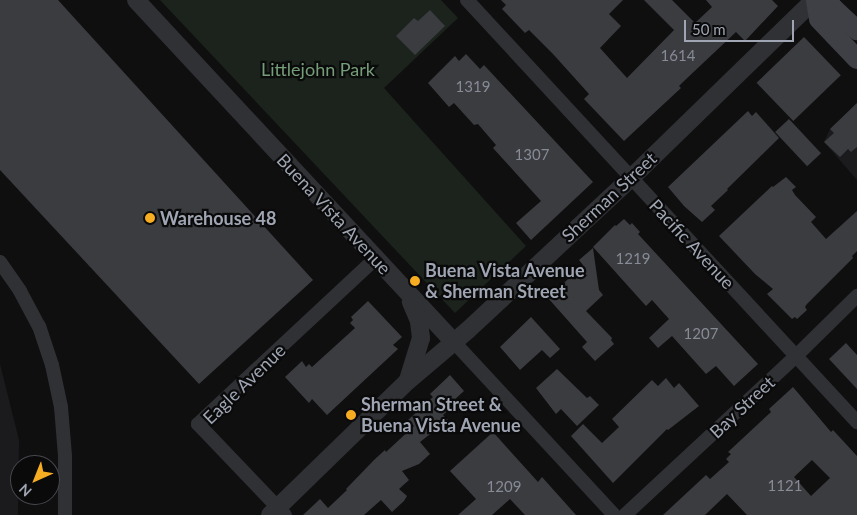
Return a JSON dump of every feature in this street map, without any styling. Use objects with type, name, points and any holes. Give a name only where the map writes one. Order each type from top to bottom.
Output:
[{"type":"main road","points":[[816,0],[832,7],[857,30]]},
{"type":"main road","points":[[816,0],[819,19],[857,59]]},
{"type":"street","name":"Buena Vista Avenue","points":[[136,0],[614,515]]},
{"type":"street","name":"Pacific Avenue","points":[[468,0],[857,422]]},
{"type":"street","name":"Sherman Street","points":[[277,512],[408,381],[631,178],[816,0]]},
{"type":"street","name":"Eagle Avenue","points":[[277,512],[198,424],[376,258]]},
{"type":"street","points":[[0,262],[20,291],[39,326],[52,365],[61,407],[65,456],[65,515]]},
{"type":"street","points":[[406,292],[419,321],[421,338],[408,381]]},
{"type":"street","name":"Bay Street","points":[[625,515],[796,356],[857,296]]},
{"type":"shaded area","points":[[857,103],[857,180],[824,142],[830,129]]},
{"type":"shaded area","points":[[0,364],[19,440],[19,455],[10,455],[10,505],[18,505],[18,515],[0,515]]},
{"type":"green space","name":"Littlejohn Park","points":[[160,0],[441,0],[458,18],[384,88],[526,246],[455,313]]},
{"type":"building","name":"Warehouse 48","points":[[0,0],[58,0],[313,280],[199,384],[0,170]]},
{"type":"building","points":[[501,0],[623,0],[609,14],[621,26],[600,48],[627,78],[674,30],[644,0],[672,0],[695,23],[712,7],[706,0],[772,0],[778,6],[745,41],[736,32],[679,86],[681,88],[624,141],[584,99],[589,94],[553,54],[529,30],[525,33],[502,9],[506,5]]},
{"type":"building","points":[[430,10],[445,26],[415,55],[396,36],[414,18],[418,21]]},
{"type":"building","points":[[804,37],[841,75],[793,121],[757,83]]},
{"type":"building","points":[[466,54],[480,69],[484,65],[593,182],[531,240],[516,223],[541,201],[493,148],[496,145],[478,124],[474,125],[454,103],[449,107],[428,83],[455,56],[459,61]]},
{"type":"building","points":[[857,103],[857,147],[851,152],[848,149],[840,157],[824,142],[834,133],[830,129]]},
{"type":"building","points":[[748,111],[752,116],[756,112],[779,138],[711,206],[715,210],[702,222],[684,206],[668,187]]},
{"type":"building","points":[[789,119],[821,153],[807,166],[775,132]]},
{"type":"building","points":[[786,177],[796,187],[792,190],[795,195],[816,217],[811,222],[826,239],[857,211],[857,251],[852,256],[853,258],[807,304],[805,307],[807,310],[797,319],[795,317],[792,319],[767,294],[773,289],[755,274],[719,236],[772,186]]},
{"type":"building","points":[[624,219],[630,225],[632,223],[640,232],[638,234],[758,364],[734,386],[716,366],[706,374],[672,336],[658,348],[649,338],[669,319],[652,300],[646,306],[593,247],[615,225]]},
{"type":"building","points":[[593,248],[599,290],[603,295],[586,311],[612,338],[611,340],[614,344],[595,361],[582,347],[587,342],[548,298],[583,265],[579,260]]},
{"type":"building","points":[[368,301],[402,337],[393,345],[398,349],[327,415],[312,399],[309,403],[285,377],[302,361],[306,367],[309,364],[312,367],[355,328],[350,323],[353,320],[351,317]]},
{"type":"building","points":[[531,317],[560,349],[550,358],[542,350],[520,370],[500,347]]},
{"type":"building","points":[[846,343],[857,355],[857,389],[829,359]]},
{"type":"building","points":[[557,369],[587,398],[590,396],[599,405],[577,426],[561,409],[556,414],[536,388]]},
{"type":"building","points":[[450,375],[464,391],[453,401],[455,404],[443,415],[448,420],[420,442],[430,454],[419,464],[402,471],[409,480],[399,489],[407,496],[404,501],[392,512],[381,500],[364,515],[303,515],[320,499],[328,508],[347,490],[375,459],[385,450],[386,452],[414,426],[408,420],[433,397],[430,394]]},
{"type":"building","points":[[666,378],[674,388],[679,383],[699,406],[667,429],[613,483],[571,436],[583,424],[602,443],[619,427],[612,419],[652,380],[658,386]]},
{"type":"building","points":[[793,387],[831,432],[833,430],[857,456],[857,515],[747,515],[727,494],[705,515],[663,515],[706,475],[710,479],[729,462],[726,459],[731,454],[728,452],[771,412],[769,409]],"holes":[[[812,460],[830,478],[811,496],[794,477]]]},
{"type":"building","points":[[493,432],[538,482],[542,477],[576,515],[525,515],[510,499],[492,515],[458,515],[476,499],[450,471]]},
{"type":"place","name":"Warehouse 48","points":[[150,218]]},
{"type":"place","name":"Buena Vista Avenue & Sherman Street","points":[[415,281]]},
{"type":"place","name":"Sherman Street & Buena Vista Avenue","points":[[351,415]]}]
